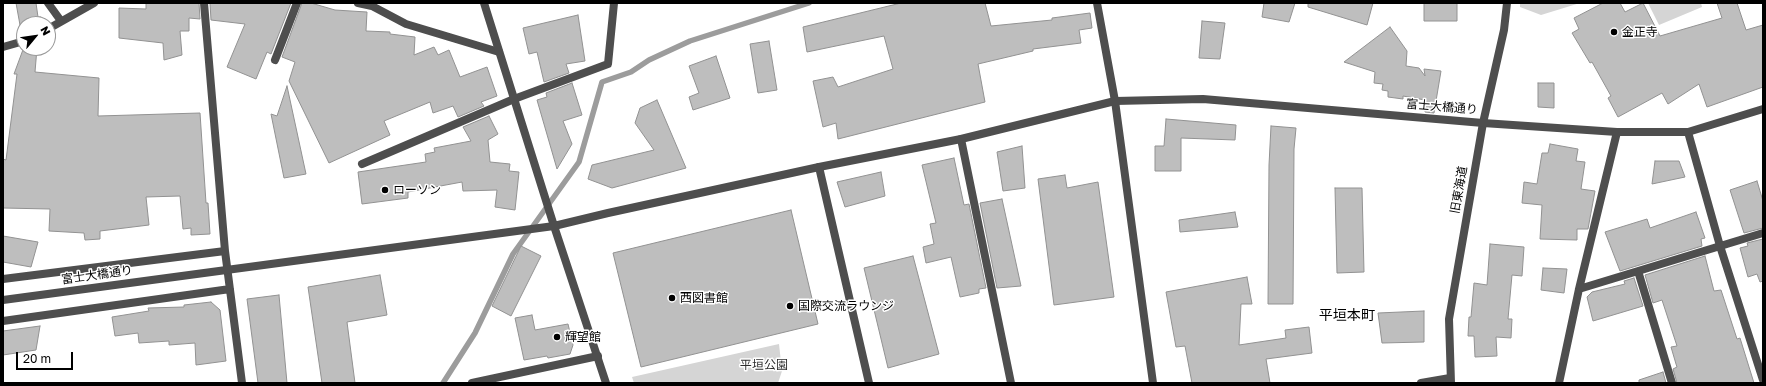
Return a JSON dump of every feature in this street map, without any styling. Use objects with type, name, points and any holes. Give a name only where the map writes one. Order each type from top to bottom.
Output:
[{"type":"street","points":[[48,3],[61,21]]},
{"type":"street","points":[[56,24],[94,3]]},
{"type":"street","points":[[204,3],[225,251],[242,383]]},
{"type":"street","points":[[275,60],[297,3]]},
{"type":"street","points":[[358,3],[367,4],[406,24],[498,52]]},
{"type":"street","points":[[484,3],[498,52],[606,383]]},
{"type":"street","points":[[362,164],[514,99],[608,64],[614,3]]},
{"type":"street","points":[[1097,3],[1115,101],[1153,383]]},
{"type":"street","name":"旧東海道","points":[[1450,380],[1449,319],[1483,123],[1504,30],[1507,3]]},
{"type":"street","points":[[3,47],[16,43]]},
{"type":"street","name":"富士大橋通り","points":[[3,300],[554,226],[819,167],[961,140],[1115,101],[1203,99],[1483,123],[1616,132],[1688,132],[1763,109]]},
{"type":"street","points":[[1559,383],[1579,288],[1616,132]]},
{"type":"street","points":[[1688,132],[1720,246],[1763,380]]},
{"type":"street","points":[[961,140],[1011,383]]},
{"type":"street","points":[[819,167],[869,383]]},
{"type":"street","points":[[1579,288],[1763,233]]},
{"type":"street","points":[[3,280],[225,251]]},
{"type":"street","points":[[1638,271],[1672,383]]},
{"type":"street","points":[[3,321],[230,289]]},
{"type":"street","points":[[472,383],[598,356]]},
{"type":"street","points":[[1421,383],[1450,380]]},
{"type":"green space","points":[[1520,3],[1580,3],[1541,15],[1520,7]]},
{"type":"green space","points":[[1648,3],[1701,3],[1702,7],[1659,25]]},
{"type":"green space","name":"平垣公園","points":[[779,344],[782,371],[778,383],[634,383],[632,377]]},
{"type":"building","points":[[16,3],[36,3],[38,16],[18,16]]},
{"type":"building","points":[[146,3],[199,3],[200,19],[189,18],[189,31],[180,31],[182,55],[164,60],[163,43],[119,38],[119,8],[146,9]]},
{"type":"building","points":[[210,3],[291,3],[271,54],[267,52],[256,79],[227,67],[245,24],[211,20]]},
{"type":"building","points":[[302,3],[311,3],[335,10],[367,12],[366,31],[390,32],[390,34],[415,37],[414,55],[434,47],[438,55],[449,50],[460,77],[487,67],[497,96],[481,102],[484,106],[458,117],[453,106],[433,113],[430,102],[384,121],[390,135],[329,163],[289,81],[295,62],[282,57]]},
{"type":"building","points":[[901,3],[985,3],[991,26],[1052,20],[1052,18],[1090,13],[1092,28],[1079,30],[1081,43],[1033,49],[1033,51],[978,64],[985,102],[838,139],[836,123],[823,127],[813,81],[833,77],[838,87],[893,69],[884,36],[807,52],[803,27]]},
{"type":"building","points":[[1264,3],[1295,3],[1289,22],[1262,17]]},
{"type":"building","points":[[1308,3],[1373,3],[1367,25],[1308,7]]},
{"type":"building","points":[[1424,3],[1457,3],[1457,21],[1424,21]]},
{"type":"building","points":[[1603,3],[1620,3],[1625,12],[1643,3],[1660,36],[1722,18],[1717,3],[1737,3],[1746,30],[1763,25],[1763,87],[1707,107],[1699,84],[1668,104],[1662,93],[1618,117],[1608,98],[1611,96],[1592,62],[1590,63],[1572,33],[1579,29],[1574,18]]},
{"type":"building","points":[[578,15],[585,61],[566,64],[569,73],[544,82],[537,52],[529,54],[523,28]]},
{"type":"building","points":[[1202,21],[1225,23],[1220,59],[1199,58]]},
{"type":"building","points":[[1390,27],[1407,51],[1406,66],[1419,68],[1425,76],[1424,69],[1441,71],[1434,113],[1425,112],[1425,100],[1403,96],[1403,99],[1388,97],[1388,91],[1382,90],[1383,84],[1374,83],[1375,72],[1344,62]]},
{"type":"building","points":[[769,41],[777,90],[758,93],[750,44]]},
{"type":"building","points":[[21,56],[36,56],[35,72],[99,78],[98,116],[200,113],[206,203],[208,203],[210,234],[191,235],[191,228],[183,229],[180,196],[146,197],[149,225],[100,231],[100,239],[85,240],[84,233],[49,231],[50,209],[3,208],[3,159],[6,160],[17,74],[14,74]]},
{"type":"building","points":[[716,56],[730,98],[693,110],[689,97],[699,93],[689,66]]},
{"type":"building","points":[[572,83],[582,115],[563,121],[572,144],[557,169],[537,100],[547,97],[546,93]]},
{"type":"building","points":[[1538,83],[1554,83],[1554,108],[1538,107]]},
{"type":"building","points":[[287,86],[306,174],[284,178],[271,114],[277,116]]},
{"type":"building","points":[[657,100],[686,168],[612,188],[588,179],[592,165],[654,150],[635,123],[640,108]]},
{"type":"building","points":[[489,116],[498,134],[488,140],[490,162],[510,164],[509,171],[519,172],[515,210],[495,207],[497,190],[463,191],[462,182],[408,192],[408,198],[362,204],[358,172],[426,162],[425,154],[435,152],[434,148],[471,141],[463,127]]},
{"type":"building","points":[[1166,119],[1236,125],[1235,140],[1181,138],[1181,171],[1155,171],[1155,146],[1164,146]]},
{"type":"building","points":[[1271,126],[1296,128],[1294,149],[1293,304],[1268,304],[1269,165]]},
{"type":"building","points":[[1550,144],[1578,149],[1576,161],[1585,162],[1581,189],[1595,191],[1588,229],[1577,229],[1577,240],[1540,239],[1542,205],[1522,203],[1524,182],[1537,184],[1542,153],[1548,153]]},
{"type":"building","points":[[1022,146],[1025,188],[1003,191],[997,152]]},
{"type":"building","points":[[954,158],[964,205],[969,204],[986,288],[979,289],[979,293],[960,297],[951,257],[926,263],[923,247],[934,244],[930,224],[936,223],[922,165]]},
{"type":"building","points":[[1655,161],[1679,161],[1685,177],[1652,184]]},
{"type":"building","points":[[881,172],[885,196],[845,207],[837,182]]},
{"type":"building","points":[[1065,175],[1067,188],[1098,182],[1114,297],[1054,305],[1038,179]]},
{"type":"building","points":[[1757,181],[1763,201],[1763,228],[1744,233],[1730,190]]},
{"type":"building","points":[[1335,188],[1362,188],[1364,272],[1337,273]]},
{"type":"building","points":[[1002,199],[1021,286],[997,288],[980,203]]},
{"type":"building","points":[[791,210],[818,324],[641,367],[613,253]]},
{"type":"building","points":[[1235,212],[1238,227],[1180,232],[1179,220]]},
{"type":"building","points":[[1696,212],[1705,238],[1701,239],[1702,246],[1620,271],[1605,232],[1647,219],[1650,228]]},
{"type":"building","points":[[3,236],[38,242],[31,267],[3,262]]},
{"type":"building","points":[[1763,239],[1763,281],[1760,282],[1757,274],[1748,277],[1740,248],[1748,246],[1747,243]]},
{"type":"building","points":[[1490,244],[1524,247],[1522,276],[1512,275],[1508,319],[1512,319],[1511,338],[1496,337],[1497,356],[1475,357],[1474,336],[1468,336],[1469,317],[1471,317],[1474,283],[1487,285]]},
{"type":"building","points":[[521,246],[541,256],[511,316],[492,306]]},
{"type":"building","points":[[913,256],[939,354],[888,368],[864,268]]},
{"type":"building","points":[[1705,256],[1714,291],[1721,290],[1737,339],[1740,338],[1754,383],[1677,383],[1673,369],[1677,367],[1671,347],[1677,346],[1662,300],[1653,303],[1645,275]]},
{"type":"building","points":[[1543,268],[1567,269],[1564,293],[1541,290]]},
{"type":"building","points":[[380,275],[387,315],[347,322],[355,383],[322,383],[308,287]]},
{"type":"building","points":[[1247,277],[1252,304],[1241,304],[1239,345],[1286,338],[1285,330],[1309,327],[1312,353],[1266,359],[1270,383],[1192,383],[1185,346],[1176,347],[1166,292]]},
{"type":"building","points":[[1634,278],[1643,306],[1593,321],[1587,297],[1592,292],[1625,284],[1624,281]]},
{"type":"building","points":[[279,295],[287,383],[258,383],[247,299]]},
{"type":"building","points":[[211,302],[220,310],[226,361],[196,365],[195,343],[169,345],[169,341],[139,343],[138,333],[115,336],[112,317],[149,311],[148,308],[184,307],[184,305]]},
{"type":"building","points":[[1424,311],[1424,342],[1382,343],[1378,313]]},
{"type":"building","points":[[532,315],[535,330],[568,324],[573,345],[570,354],[524,360],[515,318]]},
{"type":"building","points":[[40,326],[36,350],[3,355],[3,331]]},
{"type":"building","points":[[1663,372],[1666,383],[1639,383],[1639,380]]},
{"type":"waterway","points":[[443,383],[475,333],[513,254],[579,162],[602,82],[631,72],[649,60],[690,41],[809,3]]},
{"type":"place","name":"金正寺","points":[[1614,32]]},
{"type":"place","name":"ローソン","points":[[385,190]]},
{"type":"place","name":"西図書館","points":[[672,298]]},
{"type":"place","name":"国際交流ラウンジ","points":[[790,306]]},
{"type":"place","name":"輝望館","points":[[557,337]]},
{"type":"district","name":"平垣本町","points":[[1347,316]]}]
